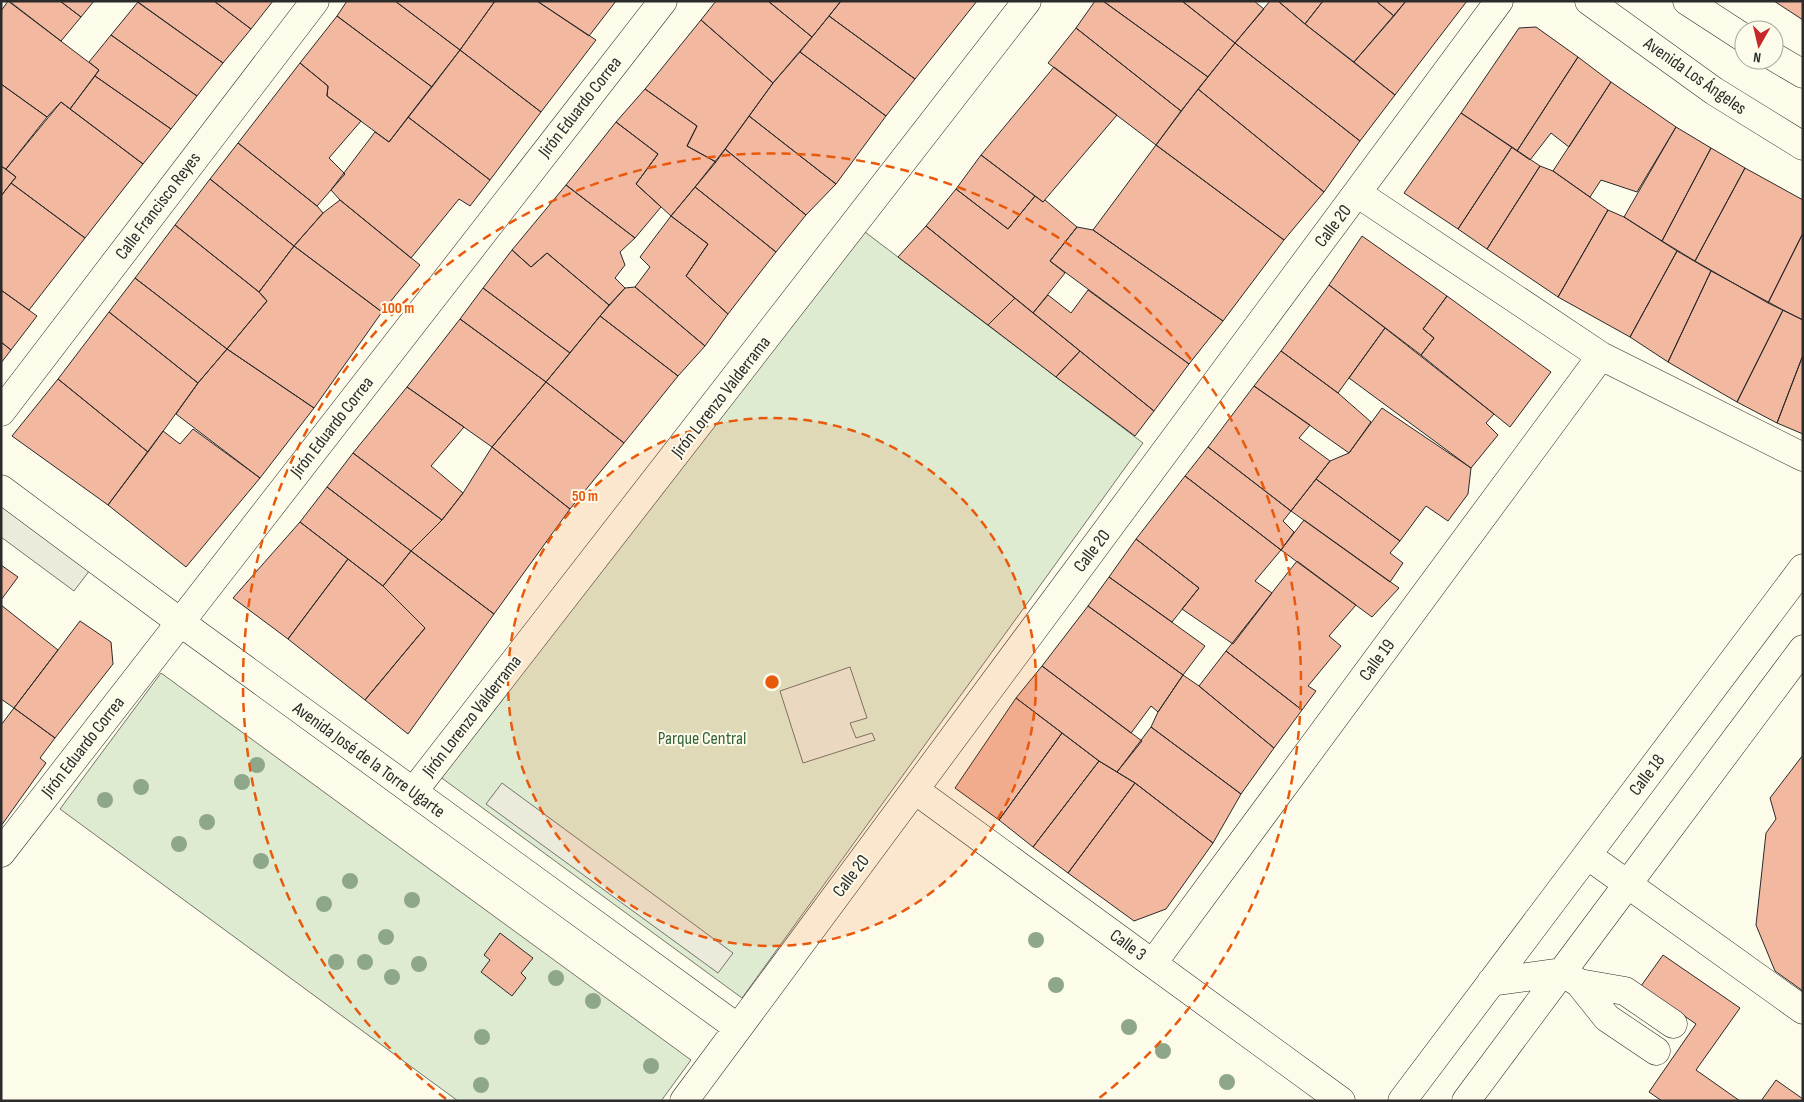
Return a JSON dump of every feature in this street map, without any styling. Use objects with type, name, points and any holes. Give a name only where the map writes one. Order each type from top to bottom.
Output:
[{"type":"street","name":"Calle Francisco Reyes","points":[[1,412],[316,1]]},
{"type":"street","name":"Jirón Eduardo Correa","points":[[1,853],[663,1]]},
{"type":"street","name":"Jirón Lorenzo Valderrama","points":[[413,792],[1028,1]]},
{"type":"street","name":"Calle 20","points":[[684,1101],[1499,1]]},
{"type":"street","name":"Avenida Los Ángeles","points":[[1589,1],[1714,91],[1803,146]]},
{"type":"street","points":[[1687,1],[1734,32]]},
{"type":"street","points":[[1784,62],[1803,74]]},
{"type":"street","points":[[1357,193],[1601,356],[1803,457]]},
{"type":"street","name":"Calle 19","points":[[1153,963],[1601,356]]},
{"type":"street","name":"Avenida José de la Torre Ugarte","points":[[1,489],[180,622],[738,1028]]},
{"type":"street","name":"Calle 18","points":[[1402,1101],[1803,568]]},
{"type":"street","points":[[1466,1101],[1571,978],[1627,884],[1803,649]]},
{"type":"street","name":"Calle 3","points":[[915,790],[1341,1101]]},
{"type":"street","points":[[1587,855],[1803,1010]]},
{"type":"street","points":[[1571,978],[1606,1018],[1656,1051]]},
{"type":"street","points":[[1491,982],[1571,978],[1625,991],[1672,1024]]},
{"type":"green space","name":"Parque Central","points":[[865,232],[1143,443],[742,998],[439,776]]},
{"type":"green space","points":[[161,673],[691,1060],[661,1101],[458,1101],[60,809]]},
{"type":"shaded area","points":[[1,504],[90,570],[74,591],[1,537]]},
{"type":"shaded area","points":[[850,667],[867,718],[850,723],[856,738],[872,733],[875,740],[803,763],[780,691]]},
{"type":"shaded area","points":[[502,783],[733,953],[718,973],[486,804]]},
{"type":"building","points":[[8,1],[99,70],[70,109],[61,102],[47,117],[1,84],[1,11]]},
{"type":"building","points":[[9,1],[60,1],[81,17],[61,41]]},
{"type":"building","points":[[60,1],[94,1],[81,17]]},
{"type":"building","points":[[136,1],[214,1],[251,29],[223,63]]},
{"type":"building","points":[[214,1],[273,1],[251,29]]},
{"type":"building","points":[[347,1],[395,1],[460,50],[432,87],[337,16]]},
{"type":"building","points":[[395,1],[495,1],[460,50]]},
{"type":"building","points":[[495,1],[537,1],[596,40],[541,112],[460,50]]},
{"type":"building","points":[[537,1],[616,1],[589,36]]},
{"type":"building","points":[[716,1],[768,1],[812,37],[773,83],[701,20]]},
{"type":"building","points":[[768,1],[841,1],[812,37]]},
{"type":"building","points":[[841,1],[977,1],[915,79],[829,16]]},
{"type":"building","points":[[1095,1],[1103,1],[1208,77],[1181,111],[1076,28]]},
{"type":"building","points":[[1103,1],[1182,1],[1235,43],[1208,77]]},
{"type":"building","points":[[1182,1],[1254,1],[1264,9],[1235,43]]},
{"type":"building","points":[[1270,1],[1278,1],[1395,95],[1360,141],[1235,43]]},
{"type":"building","points":[[1278,1],[1323,1],[1305,24]]},
{"type":"building","points":[[1323,1],[1376,1],[1394,16],[1354,62],[1305,24]]},
{"type":"building","points":[[1376,1],[1406,1],[1394,16]]},
{"type":"building","points":[[1406,1],[1467,1],[1395,95],[1354,62]]},
{"type":"building","points":[[1774,1],[1803,1],[1803,20]]},
{"type":"building","points":[[138,2],[223,63],[197,96],[111,35]]},
{"type":"building","points":[[337,16],[432,87],[389,142],[327,96],[328,86],[300,63]]},
{"type":"building","points":[[829,16],[915,79],[886,116],[800,52]]},
{"type":"building","points":[[701,20],[773,83],[716,162],[687,146],[697,126],[645,89]]},
{"type":"building","points":[[1536,27],[1578,57],[1517,151],[1461,113],[1519,28]]},
{"type":"building","points":[[1076,28],[1181,111],[1156,145],[1048,63]]},
{"type":"building","points":[[111,35],[197,96],[171,129],[95,76],[99,70],[89,62]]},
{"type":"building","points":[[1235,43],[1360,141],[1324,192],[1198,89]]},
{"type":"building","points":[[460,50],[541,112],[490,180],[408,117]]},
{"type":"building","points":[[800,52],[886,116],[836,184],[749,116],[773,83]]},
{"type":"building","points":[[1578,57],[1611,82],[1569,147],[1551,133],[1530,160],[1517,151]]},
{"type":"building","points":[[300,63],[328,86],[327,96],[361,121],[329,158],[345,174],[317,206],[238,143]]},
{"type":"building","points":[[1054,67],[1117,115],[1043,202],[981,155]]},
{"type":"building","points":[[95,76],[171,129],[143,164],[70,109]]},
{"type":"building","points":[[1611,82],[1676,127],[1637,192],[1601,180],[1590,197],[1553,171]]},
{"type":"building","points":[[1,84],[47,117],[6,169],[1,166]]},
{"type":"building","points":[[645,89],[697,126],[687,146],[716,162],[671,216],[636,184],[658,154],[616,122]]},
{"type":"building","points":[[1198,89],[1324,192],[1284,240],[1156,145]]},
{"type":"building","points":[[61,102],[143,164],[85,238],[11,183],[16,177],[6,169]]},
{"type":"building","points":[[1461,113],[1512,147],[1458,229],[1404,193]]},
{"type":"building","points":[[749,116],[836,184],[806,215],[725,149]]},
{"type":"building","points":[[408,117],[490,180],[470,206],[459,199],[411,258],[340,200],[331,190],[375,132],[389,142]]},
{"type":"building","points":[[616,122],[658,154],[636,184],[661,207],[635,238],[566,185]]},
{"type":"building","points":[[1676,127],[1711,148],[1662,241],[1624,217]]},
{"type":"building","points":[[238,143],[317,206],[323,213],[294,246],[210,179]]},
{"type":"building","points":[[1156,145],[1284,240],[1223,321],[1093,230]]},
{"type":"building","points":[[1512,147],[1540,166],[1487,249],[1458,229]]},
{"type":"building","points":[[1711,148],[1745,168],[1695,261],[1662,241]]},
{"type":"building","points":[[725,149],[806,215],[776,252],[695,187]]},
{"type":"building","points":[[981,155],[1035,196],[1008,229],[956,189]]},
{"type":"building","points":[[1,166],[16,177],[1,196]]},
{"type":"building","points":[[1540,166],[1553,171],[1608,210],[1558,297],[1487,249]]},
{"type":"building","points":[[1745,168],[1803,200],[1803,233],[1768,303],[1695,261]]},
{"type":"building","points":[[210,179],[294,246],[259,292],[175,225]]},
{"type":"building","points":[[11,183],[85,238],[29,310],[1,290],[1,196]]},
{"type":"building","points":[[566,185],[635,238],[620,252],[625,265],[615,278],[625,288],[609,305],[547,253],[531,267],[512,250]]},
{"type":"building","points":[[695,187],[776,252],[728,314],[686,276],[708,244],[671,216]]},
{"type":"building","points":[[956,189],[1008,229],[1035,196],[1043,202],[1045,200],[1077,227],[1050,261],[1065,273],[1033,313],[926,226]]},
{"type":"building","points":[[340,200],[420,265],[382,312],[294,246],[323,213]]},
{"type":"building","points":[[1608,210],[1624,217],[1677,251],[1630,337],[1558,297]]},
{"type":"building","points":[[671,216],[708,244],[686,276],[728,314],[705,346],[635,287],[650,267],[640,257]]},
{"type":"building","points":[[175,225],[259,292],[267,301],[227,349],[135,278]]},
{"type":"building","points":[[926,226],[1015,298],[988,325],[898,257]]},
{"type":"building","points":[[1077,227],[1093,230],[1223,321],[1189,364],[1050,261]]},
{"type":"building","points":[[1803,233],[1803,320],[1768,303]]},
{"type":"building","points":[[1362,236],[1447,296],[1423,329],[1434,338],[1421,355],[1329,285]]},
{"type":"building","points":[[294,246],[382,312],[314,408],[227,349],[267,301],[259,292]]},
{"type":"building","points":[[512,250],[531,267],[547,253],[609,305],[570,353],[483,288]]},
{"type":"building","points":[[1677,251],[1711,271],[1668,362],[1630,337]]},
{"type":"building","points":[[1711,271],[1783,310],[1737,402],[1668,362]]},
{"type":"building","points":[[135,278],[227,349],[198,383],[109,312]]},
{"type":"building","points":[[1329,285],[1385,328],[1338,393],[1281,351]]},
{"type":"building","points":[[635,287],[705,346],[678,376],[600,316],[625,288]]},
{"type":"building","points":[[483,288],[570,353],[546,382],[460,319]]},
{"type":"building","points":[[1,290],[37,316],[11,350],[1,342]]},
{"type":"building","points":[[1088,290],[1189,364],[1154,411],[1033,313],[1048,295],[1071,313]]},
{"type":"building","points":[[1447,296],[1551,372],[1510,427],[1421,355],[1434,338],[1423,329]]},
{"type":"building","points":[[1015,298],[1080,351],[1056,377],[988,325]]},
{"type":"building","points":[[1783,310],[1803,320],[1803,355],[1777,423],[1737,402]]},
{"type":"building","points":[[109,312],[198,383],[148,452],[58,379]]},
{"type":"building","points":[[600,316],[678,376],[624,443],[546,382]]},
{"type":"building","points":[[460,319],[546,382],[492,447],[407,387]]},
{"type":"building","points":[[1385,328],[1494,414],[1486,423],[1498,435],[1471,468],[1349,378]]},
{"type":"building","points":[[1,342],[11,350],[1,363]]},
{"type":"building","points":[[227,349],[314,408],[260,478],[176,414],[198,383]]},
{"type":"building","points":[[1080,351],[1154,411],[1135,436],[1056,377]]},
{"type":"building","points":[[1281,351],[1338,393],[1371,422],[1349,453],[1254,386]]},
{"type":"building","points":[[1803,355],[1803,434],[1777,423]]},
{"type":"building","points":[[58,379],[148,452],[108,505],[12,436]]},
{"type":"building","points":[[546,382],[624,443],[570,509],[492,447]]},
{"type":"building","points":[[1254,386],[1310,425],[1299,438],[1330,461],[1291,511],[1208,447]]},
{"type":"building","points":[[407,387],[464,427],[431,466],[463,493],[442,520],[353,453]]},
{"type":"building","points":[[1382,408],[1471,468],[1468,494],[1448,521],[1426,506],[1400,541],[1316,479],[1330,461],[1349,453]]},
{"type":"building","points":[[193,429],[260,478],[186,567],[108,505],[163,431],[180,444]]},
{"type":"building","points":[[492,447],[570,509],[494,614],[411,551],[442,520],[463,493]]},
{"type":"building","points":[[1208,447],[1291,511],[1283,521],[1294,532],[1281,550],[1185,476]]},
{"type":"building","points":[[353,453],[442,520],[411,551],[327,487]]},
{"type":"building","points":[[1185,476],[1281,550],[1255,581],[1272,593],[1233,644],[1182,609],[1199,588],[1136,539]]},
{"type":"building","points":[[1316,479],[1400,541],[1390,553],[1403,563],[1390,582],[1291,511]]},
{"type":"building","points":[[327,487],[411,551],[383,586],[300,522]]},
{"type":"building","points":[[1304,520],[1399,588],[1372,617],[1281,550]]},
{"type":"building","points":[[300,522],[348,559],[288,639],[233,598]]},
{"type":"building","points":[[1136,539],[1199,588],[1172,622],[1109,577]]},
{"type":"building","points":[[411,551],[494,614],[408,734],[365,700],[425,628],[383,586]]},
{"type":"building","points":[[348,559],[383,586],[425,628],[365,700],[288,639]]},
{"type":"building","points":[[1297,561],[1356,605],[1329,636],[1341,646],[1308,686],[1316,691],[1302,710],[1226,651]]},
{"type":"building","points":[[1,565],[18,577],[1,600]]},
{"type":"building","points":[[1109,577],[1205,646],[1183,675],[1088,606]]},
{"type":"building","points":[[1,605],[58,650],[14,708],[1,699]]},
{"type":"building","points":[[1088,606],[1183,675],[1158,712],[1151,706],[1131,733],[1042,666]]},
{"type":"building","points":[[80,621],[111,642],[113,664],[55,738],[14,708]]},
{"type":"building","points":[[1226,651],[1302,710],[1274,748],[1199,686]]},
{"type":"building","points":[[1042,666],[1142,741],[1117,772],[1099,761],[1016,698]]},
{"type":"building","points":[[1183,675],[1274,748],[1241,794],[1151,727],[1158,712]]},
{"type":"building","points":[[1016,698],[1062,733],[999,820],[955,788]]},
{"type":"building","points":[[14,708],[55,738],[40,758],[46,763],[1,826],[1,725]]},
{"type":"building","points":[[1151,727],[1241,794],[1213,843],[1135,783],[1117,772]]},
{"type":"building","points":[[1062,733],[1099,761],[1033,847],[999,820]]},
{"type":"building","points":[[1803,755],[1803,991],[1775,971],[1756,925],[1766,833],[1776,819],[1770,798]]},
{"type":"building","points":[[1099,761],[1135,783],[1068,873],[1033,847]]},
{"type":"building","points":[[1135,783],[1213,843],[1166,909],[1134,921],[1068,873]]},
{"type":"building","points":[[500,933],[533,958],[521,973],[526,978],[512,996],[481,972],[490,960],[484,955]]},
{"type":"building","points":[[1663,955],[1740,1008],[1696,1070],[1740,1101],[1662,1101],[1649,1092],[1696,1024],[1641,986]]},
{"type":"building","points":[[1776,1080],[1803,1099],[1803,1101],[1761,1101]]}]
